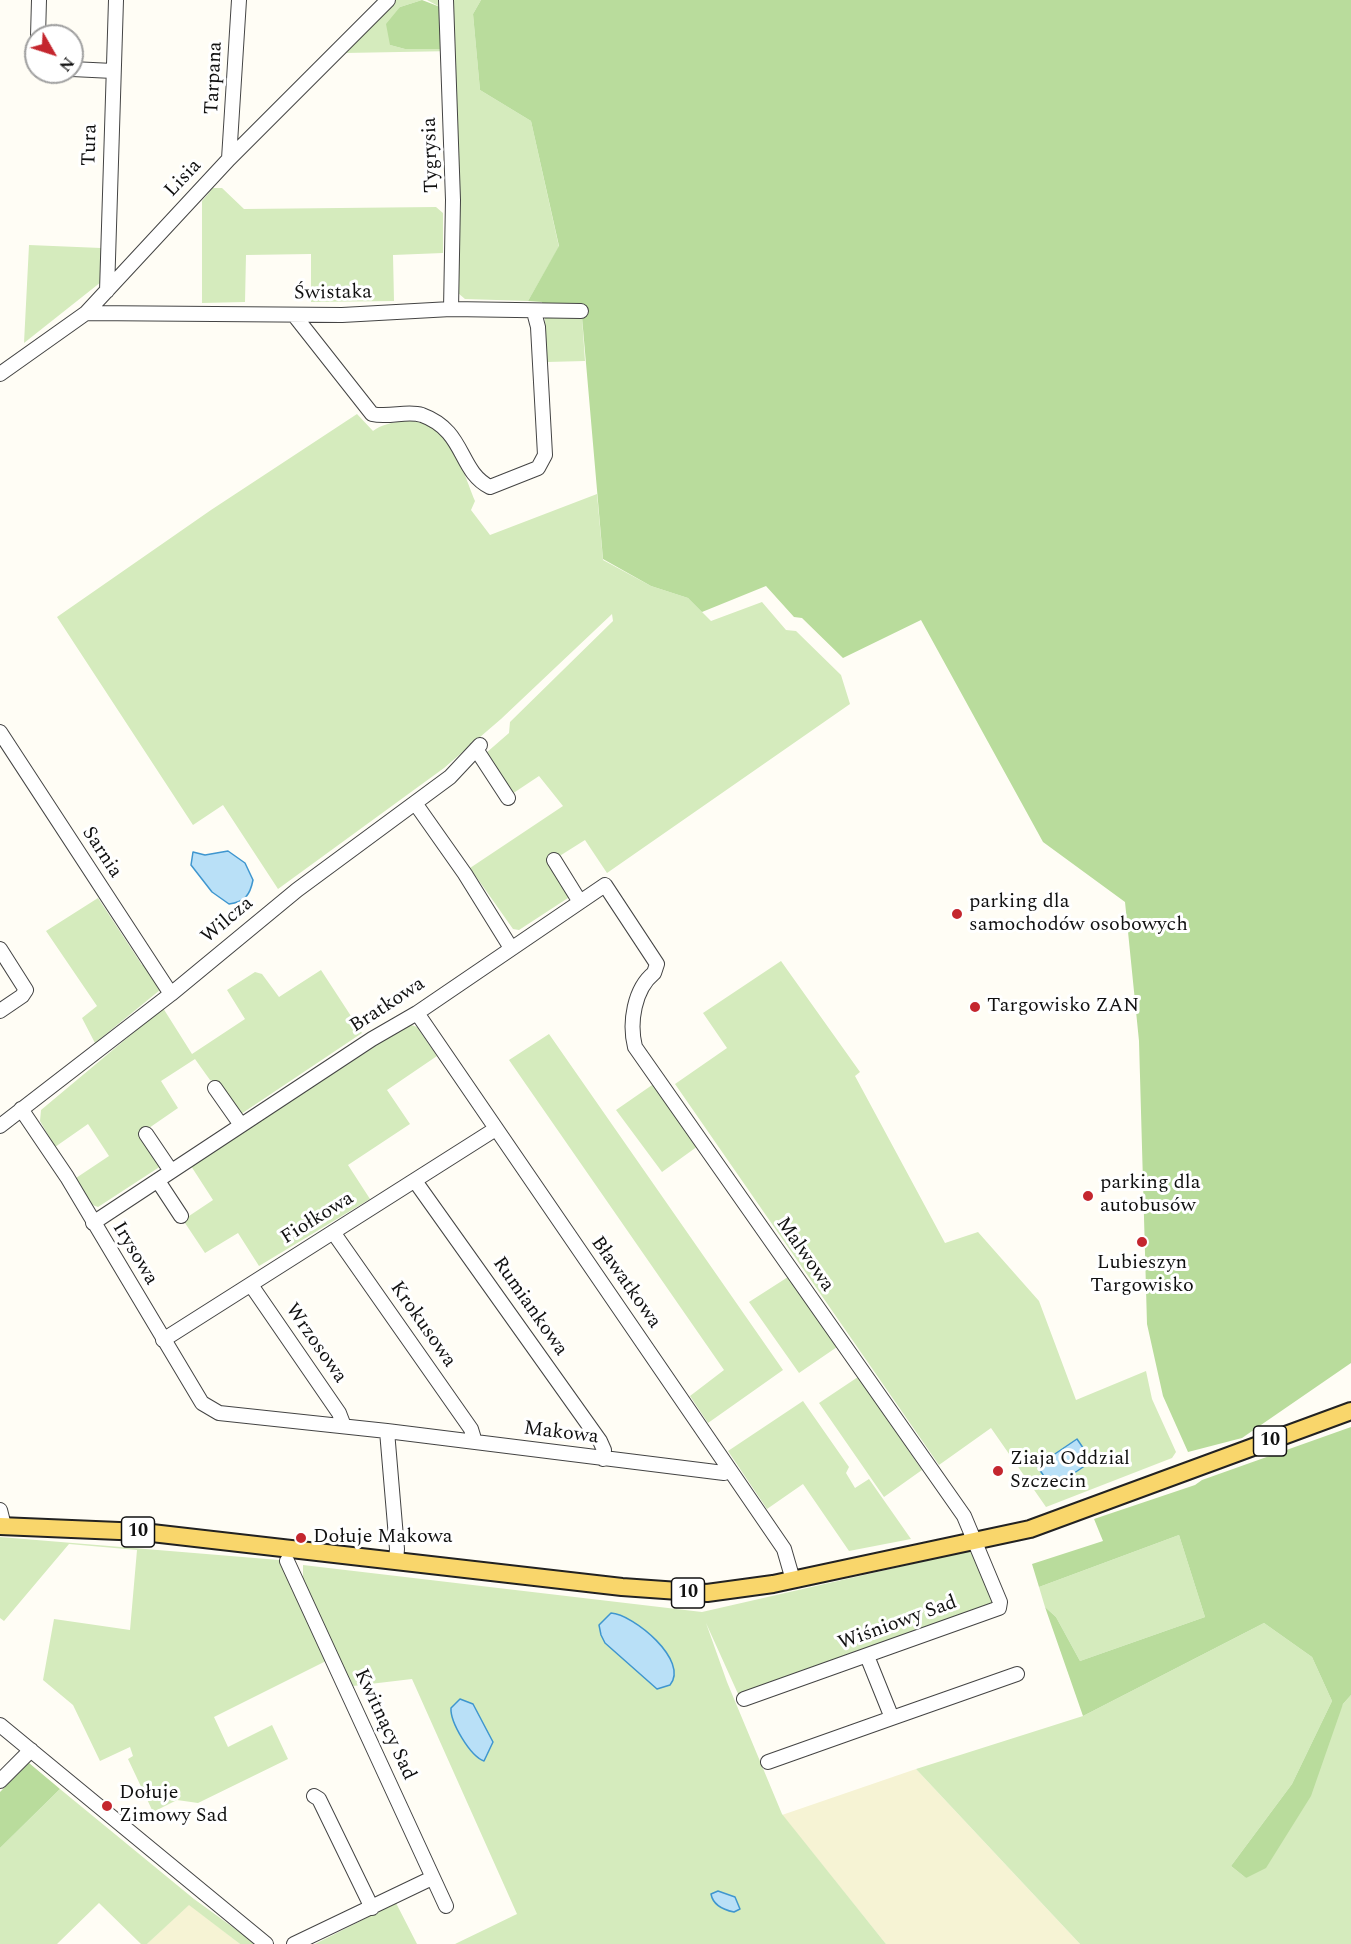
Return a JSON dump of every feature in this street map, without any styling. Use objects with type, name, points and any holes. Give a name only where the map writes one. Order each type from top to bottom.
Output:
[{"type":"main road","name":"10","points":[[1,1521],[134,1531],[687,1593],[725,1592],[977,1542],[1085,1511],[1351,1411]]},
{"type":"street","points":[[38,24],[39,0]]},
{"type":"street","name":"Tura","points":[[107,291],[112,71],[116,0]]},
{"type":"street","name":"Tarpana","points":[[229,159],[239,0]]},
{"type":"street","name":"Lisia","points":[[0,374],[86,313],[229,159],[388,0]]},
{"type":"street","name":"Tygrysia","points":[[446,0],[453,200],[451,309]]},
{"type":"street","points":[[84,70],[112,71]]},
{"type":"street","name":"Świstaka","points":[[86,313],[294,315],[451,309],[581,311]]},
{"type":"street","points":[[294,315],[372,414],[387,417],[400,414],[422,415],[444,428],[459,444],[475,480],[490,487],[538,468],[545,455],[538,327],[534,312]]},
{"type":"street","name":"Sarnia","points":[[0,732],[171,994]]},
{"type":"street","name":"Wilcza","points":[[0,1126],[171,994],[297,890],[450,777],[478,747],[508,798]]},
{"type":"street","points":[[415,803],[465,874],[511,948]]},
{"type":"street","points":[[554,860],[580,902]]},
{"type":"street","name":"Bratkowa","points":[[93,1222],[417,1013],[605,885],[657,964],[654,974],[644,981]]},
{"type":"street","points":[[0,949],[26,990],[22,996],[0,1011]]},
{"type":"street","name":"Malwowa","points":[[644,981],[631,1020],[635,1047],[964,1516],[977,1542]]},
{"type":"street","name":"Bławatkowa","points":[[417,1013],[494,1130],[784,1549],[793,1580]]},
{"type":"street","points":[[215,1088],[241,1125]]},
{"type":"street","name":"Irysowa","points":[[21,1109],[67,1177],[202,1403],[219,1413]]},
{"type":"street","name":"Fiołkowa","points":[[163,1340],[494,1130]]},
{"type":"street","points":[[146,1134],[171,1172]]},
{"type":"street","points":[[158,1181],[182,1216]]},
{"type":"street","name":"Rumiankowa","points":[[415,1181],[600,1441],[604,1450],[603,1459]]},
{"type":"street","name":"Krokusowa","points":[[333,1232],[471,1429],[474,1442]]},
{"type":"street","name":"Wrzosowa","points":[[251,1285],[339,1413],[344,1426]]},
{"type":"street","name":"Makowa","points":[[219,1413],[387,1431],[724,1473],[730,1471]]},
{"type":"street","points":[[387,1431],[398,1549],[396,1561]]},
{"type":"street","name":"Wiśniowy Sad","points":[[744,1699],[999,1608],[1000,1602],[977,1542]]},
{"type":"street","name":"Kwitnący Sad","points":[[287,1561],[446,1906]]},
{"type":"street","points":[[867,1656],[892,1718]]},
{"type":"street","points":[[768,1762],[1017,1674]]},
{"type":"street","points":[[0,1725],[266,1944]]},
{"type":"street","points":[[0,1781],[31,1750]]},
{"type":"street","points":[[314,1796],[319,1799],[372,1908]]},
{"type":"street","points":[[294,1944],[432,1878]]},
{"type":"shaded area","points":[[916,1769],[1080,1944],[886,1944],[782,1815]]},
{"type":"shaded area","points":[[189,1904],[240,1944],[147,1944]]},
{"type":"green space","points":[[395,0],[422,0],[400,7],[390,45],[405,49],[441,48],[440,7],[427,0],[481,0],[473,14],[480,90],[531,121],[559,247],[528,301],[465,299],[458,293],[455,51],[344,53]]},
{"type":"green space","points":[[422,0],[440,7],[441,49],[405,49],[390,45],[386,24],[400,7]]},
{"type":"green space","points":[[481,0],[1351,0],[1351,1363],[1242,1438],[1188,1452],[1163,1396],[1147,1324],[1139,1041],[1125,902],[1043,842],[921,620],[843,658],[802,618],[794,617],[766,586],[702,612],[688,598],[651,586],[603,559],[582,317],[545,319],[542,302],[528,301],[559,246],[531,121],[480,90],[473,14]]},
{"type":"green space","points":[[213,188],[222,188],[244,209],[436,207],[443,213],[443,253],[393,255],[394,301],[311,302],[311,254],[246,255],[245,302],[202,303],[202,201]]},
{"type":"green space","points":[[29,245],[101,248],[101,282],[24,343]]},
{"type":"green space","points":[[582,317],[585,361],[547,362],[545,319]]},
{"type":"green space","points":[[357,414],[373,431],[391,423],[419,422],[432,427],[443,436],[458,460],[475,501],[471,510],[490,535],[597,494],[603,560],[651,586],[688,598],[711,621],[762,602],[786,630],[796,631],[841,675],[850,704],[607,873],[585,840],[558,857],[571,896],[519,930],[513,929],[470,868],[563,806],[539,776],[512,794],[486,753],[509,733],[510,722],[613,621],[612,614],[501,719],[444,768],[278,889],[223,805],[193,825],[57,617],[211,510]]},
{"type":"green space","points":[[98,898],[142,965],[145,963],[160,990],[95,1043],[82,1018],[97,1006],[46,931]]},
{"type":"green space","points":[[781,961],[860,1072],[855,1076],[945,1243],[978,1232],[1039,1301],[1076,1400],[1146,1371],[1152,1399],[1176,1452],[1172,1458],[1046,1507],[991,1428],[939,1465],[675,1084],[727,1048],[703,1013]]},
{"type":"green space","points":[[321,970],[362,1033],[241,1114],[219,1082],[210,1080],[195,1059],[161,1081],[178,1108],[149,1128],[141,1128],[139,1135],[161,1166],[98,1207],[90,1204],[76,1178],[109,1156],[88,1124],[55,1147],[40,1121],[41,1110],[163,1008],[192,1054],[245,1019],[227,990],[255,972],[262,974],[279,997]]},
{"type":"green space","points":[[409,1024],[417,1027],[437,1056],[387,1090],[410,1124],[348,1165],[370,1199],[259,1266],[238,1233],[205,1253],[183,1220],[213,1200],[191,1166]]},
{"type":"green space","points":[[549,1034],[783,1370],[708,1423],[690,1396],[724,1370],[509,1060]]},
{"type":"green space","points":[[655,1083],[698,1146],[662,1172],[616,1110]]},
{"type":"green space","points":[[788,1277],[837,1347],[799,1373],[749,1302]]},
{"type":"green space","points":[[858,1377],[922,1470],[884,1497],[819,1403]]},
{"type":"green space","points":[[803,1401],[849,1467],[846,1473],[855,1488],[869,1479],[911,1539],[849,1551],[803,1484],[767,1509],[728,1451]]},
{"type":"green space","points":[[1351,1427],[1351,1695],[1343,1704],[1311,1796],[1266,1868],[1246,1878],[1231,1866],[1292,1784],[1332,1701],[1312,1657],[1264,1623],[1083,1716],[1045,1607],[1056,1617],[1080,1661],[1205,1617],[1179,1535],[1039,1587],[1032,1564],[1103,1541],[1094,1519],[1195,1485],[1202,1480]]},
{"type":"green space","points":[[1179,1535],[1205,1617],[1080,1661],[1056,1617],[1045,1607],[1039,1587]]},
{"type":"green space","points":[[0,1537],[279,1560],[326,1661],[214,1717],[228,1747],[272,1725],[288,1759],[198,1803],[177,1800],[153,1812],[128,1759],[133,1756],[130,1747],[100,1761],[73,1705],[43,1680],[54,1619],[130,1630],[137,1550],[69,1544],[4,1621],[0,1618]]},
{"type":"green space","points":[[969,1551],[976,1557],[993,1602],[990,1607],[739,1696],[706,1623],[727,1682],[782,1814],[886,1944],[455,1944],[517,1914],[412,1679],[353,1686],[303,1584],[303,1565],[702,1612]]},
{"type":"green space","points":[[1264,1623],[1312,1657],[1332,1701],[1292,1784],[1231,1866],[1246,1878],[1343,1704],[1351,1695],[1351,1944],[1080,1944],[916,1769],[1083,1716]]},
{"type":"green space","points":[[29,1763],[60,1789],[0,1848],[0,1792]]},
{"type":"green space","points":[[60,1789],[194,1899],[256,1944],[240,1944],[189,1905],[147,1944],[141,1944],[99,1903],[57,1944],[0,1944],[0,1848]]},
{"type":"green space","points":[[396,1903],[417,1944],[315,1944]]},
{"type":"water","points":[[228,851],[245,863],[253,880],[246,897],[239,902],[229,904],[212,892],[191,865],[193,852],[205,855]]},
{"type":"water","points":[[1077,1439],[1092,1461],[1052,1488],[1037,1466]]},
{"type":"water","points":[[611,1613],[621,1615],[645,1630],[666,1652],[674,1675],[670,1685],[657,1689],[605,1643],[599,1625]]},
{"type":"water","points":[[460,1699],[473,1704],[493,1742],[484,1761],[467,1746],[454,1721],[451,1708]]},
{"type":"water","points":[[718,1891],[735,1897],[740,1909],[734,1912],[717,1904],[711,1894]]},
{"type":"place","name":"parking dla samochodów osobowych","points":[[957,914]]},
{"type":"place","name":"Targowisko ZAN","points":[[975,1007]]},
{"type":"place","name":"parking dla autobusów","points":[[1088,1196]]},
{"type":"place","name":"Lubieszyn Targowisko","points":[[1142,1242]]},
{"type":"place","name":"Ziaja Oddzial Szczecin","points":[[998,1471]]},
{"type":"place","name":"Dołuje Makowa","points":[[301,1538]]},
{"type":"place","name":"Dołuje Zimowy Sad","points":[[107,1806]]}]
